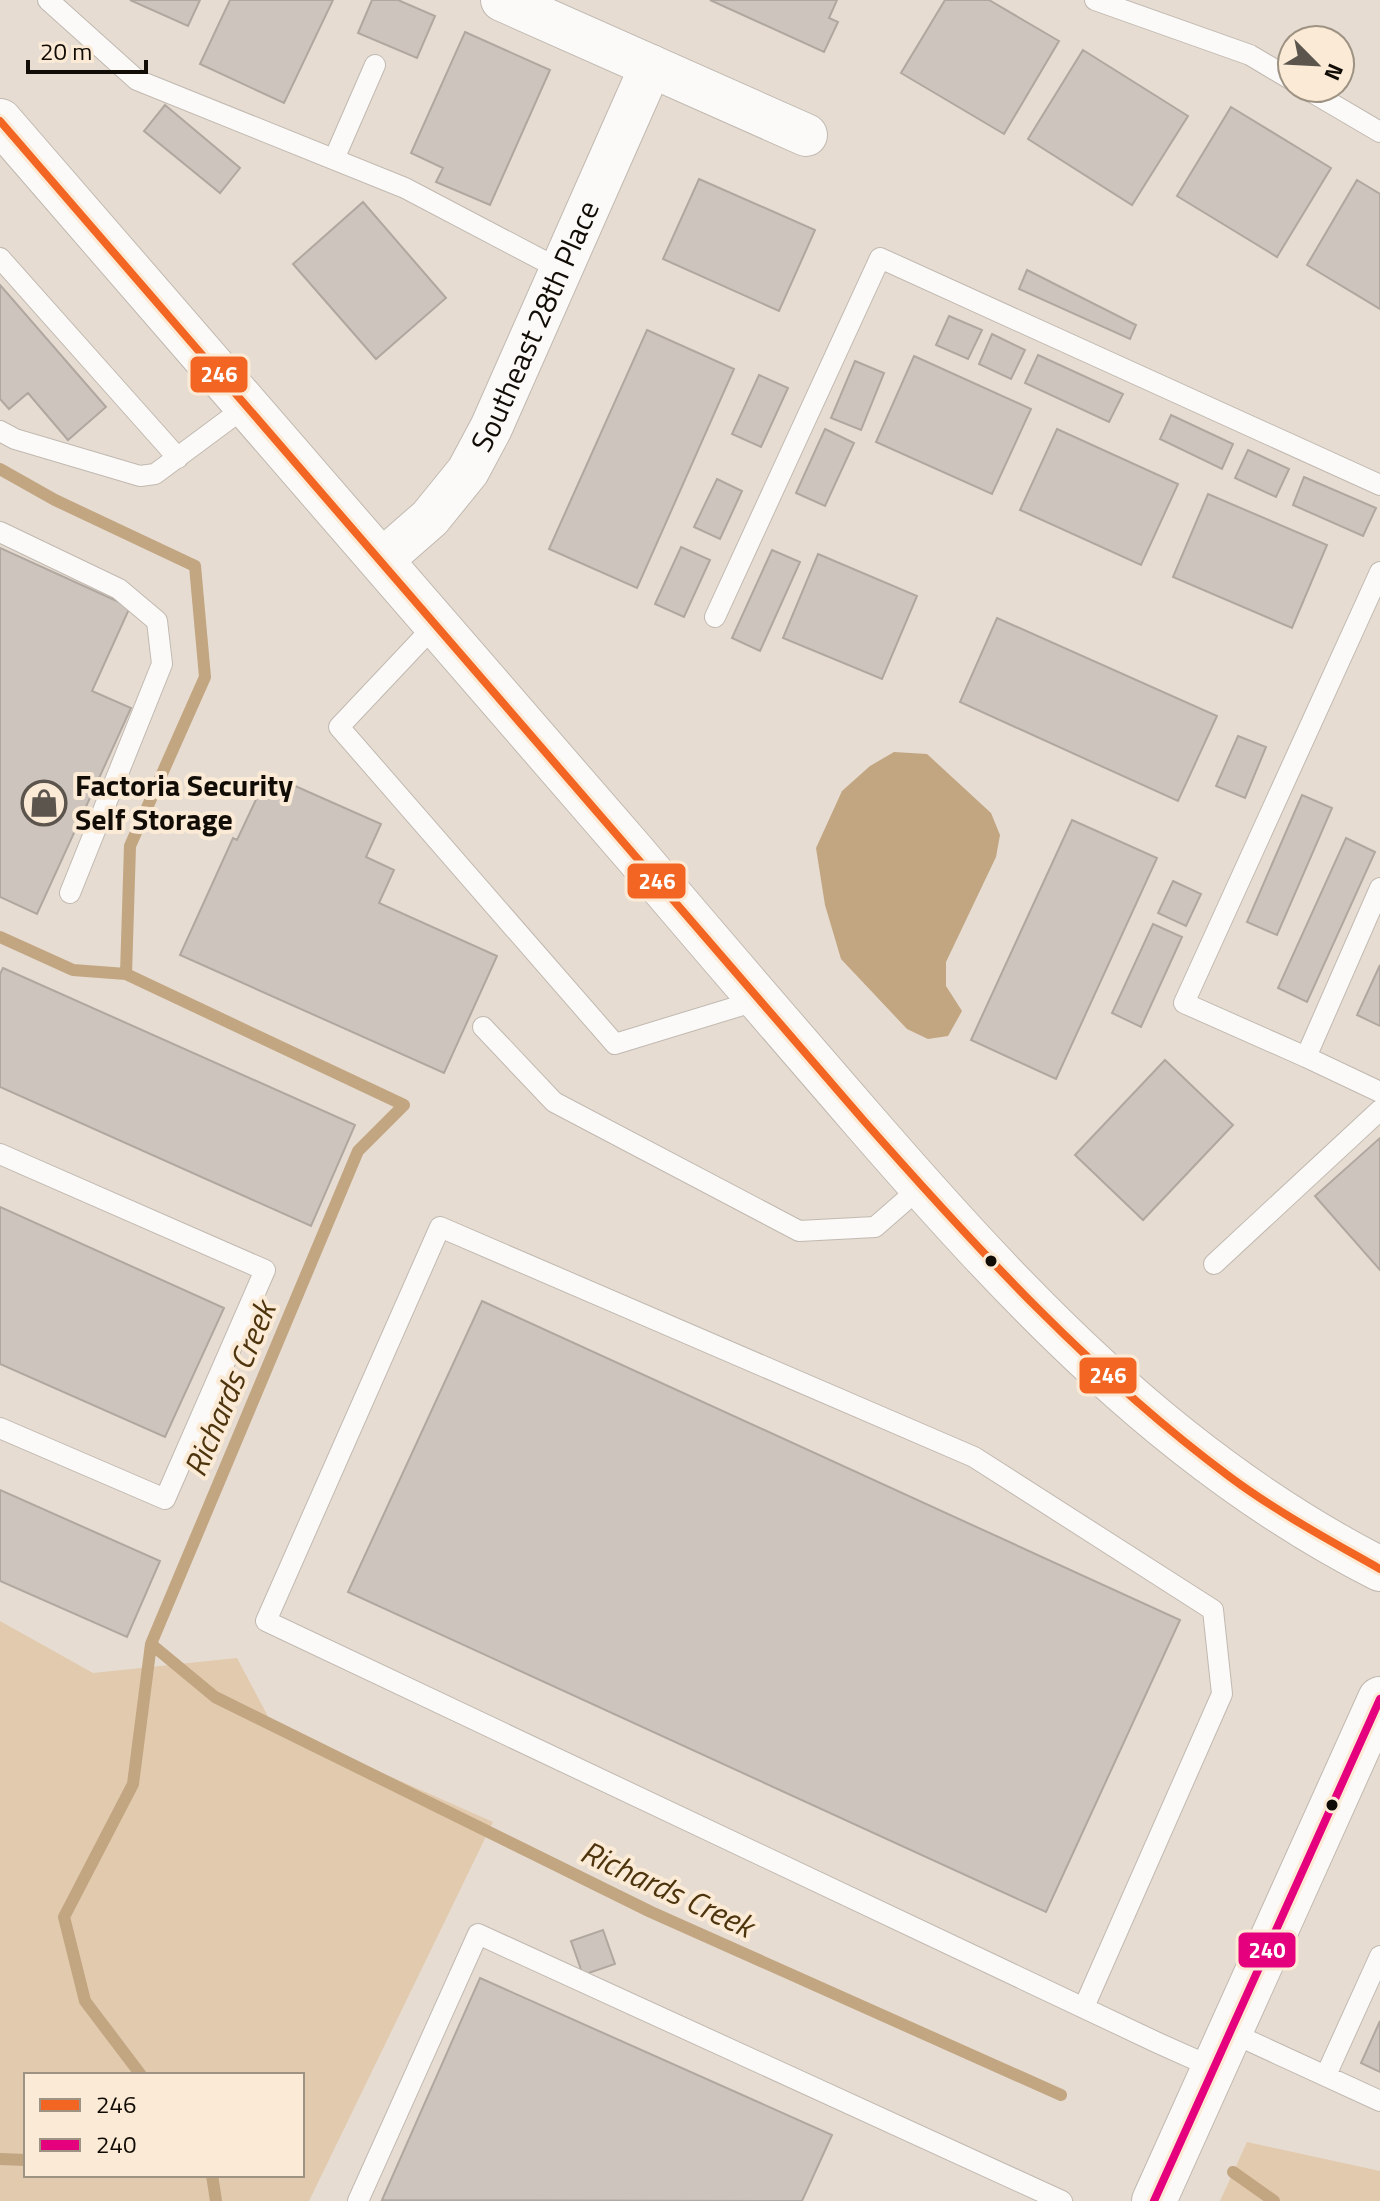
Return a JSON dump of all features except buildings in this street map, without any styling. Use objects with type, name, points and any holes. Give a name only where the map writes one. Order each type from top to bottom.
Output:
[{"type":"main road","points":[[0,121],[995,1269],[1154,1420],[1233,1480],[1331,1544],[1380,1569]]},
{"type":"main road","points":[[1154,2201],[1380,1699]]},
{"type":"street","points":[[502,0],[806,135]]},
{"type":"street","name":"Southeast 28th Place","points":[[382,560],[430,518],[468,471],[491,428],[651,66]]},
{"type":"lane","points":[[48,0],[137,80],[405,188],[561,270]]},
{"type":"lane","points":[[1095,0],[1250,55],[1276,70]]},
{"type":"lane","points":[[334,159],[375,65]]},
{"type":"lane","points":[[1332,104],[1380,132]]},
{"type":"lane","points":[[0,258],[178,458]]},
{"type":"lane","points":[[715,617],[880,258],[1380,485]]},
{"type":"lane","points":[[0,431],[15,439],[140,476],[155,474],[248,405]]},
{"type":"lane","points":[[0,532],[119,589],[157,621],[162,664],[70,893]]},
{"type":"lane","points":[[1380,572],[1184,1003],[1380,1092]]},
{"type":"lane","points":[[437,623],[339,727],[615,1044],[759,1000]]},
{"type":"lane","points":[[1306,1057],[1380,888]]},
{"type":"lane","points":[[483,1027],[554,1102],[799,1231],[875,1227],[922,1186]]},
{"type":"lane","points":[[1214,1264],[1380,1110]]},
{"type":"lane","points":[[0,1154],[265,1270],[165,1499],[0,1428]]},
{"type":"lane","points":[[1084,2007],[1222,1694],[1213,1610],[974,1457],[440,1227],[266,1621],[1084,2007],[1222,2050],[1326,2075],[1380,2101]]},
{"type":"lane","points":[[358,2201],[478,1934],[1062,2201]]},
{"type":"lane","points":[[1326,2075],[1380,1956]]},
{"type":"shaded area","points":[[894,752],[927,754],[991,813],[1000,835],[996,857],[946,962],[946,986],[962,1011],[948,1036],[928,1039],[907,1029],[841,959],[825,905],[816,848],[842,791],[870,766]]},
{"type":"shaded area","points":[[0,1621],[93,1673],[237,1658],[272,1724],[493,1822],[309,2201],[0,2201]]},
{"type":"shaded area","points":[[1247,2142],[1380,2171],[1380,2201],[1220,2201]]},
{"type":"waterway","name":"Richards Creek","points":[[0,469],[55,500],[195,566],[205,677],[130,846],[126,974],[404,1105],[358,1151],[151,1644],[215,1697],[651,1912],[1061,2095]]},
{"type":"waterway","points":[[0,937],[73,970],[126,974]]},
{"type":"waterway","points":[[139,2073],[85,2001],[64,1917],[133,1784],[151,1644]]},
{"type":"waterway","points":[[0,2159],[24,2160]]},
{"type":"waterway","name":"Richards Creek","points":[[1233,2172],[1274,2201]]},
{"type":"waterway","points":[[212,2177],[216,2201]]},
{"type":"transit line","name":"246","points":[[0,121],[865,1122],[994,1264],[1084,1354],[1180,1438],[1266,1502],[1380,1569]]},
{"type":"transit line","name":"240","points":[[1154,2201],[1380,1699]]},
{"type":"place","name":"Factoria Security Self Storage","points":[[44,803]]}]
